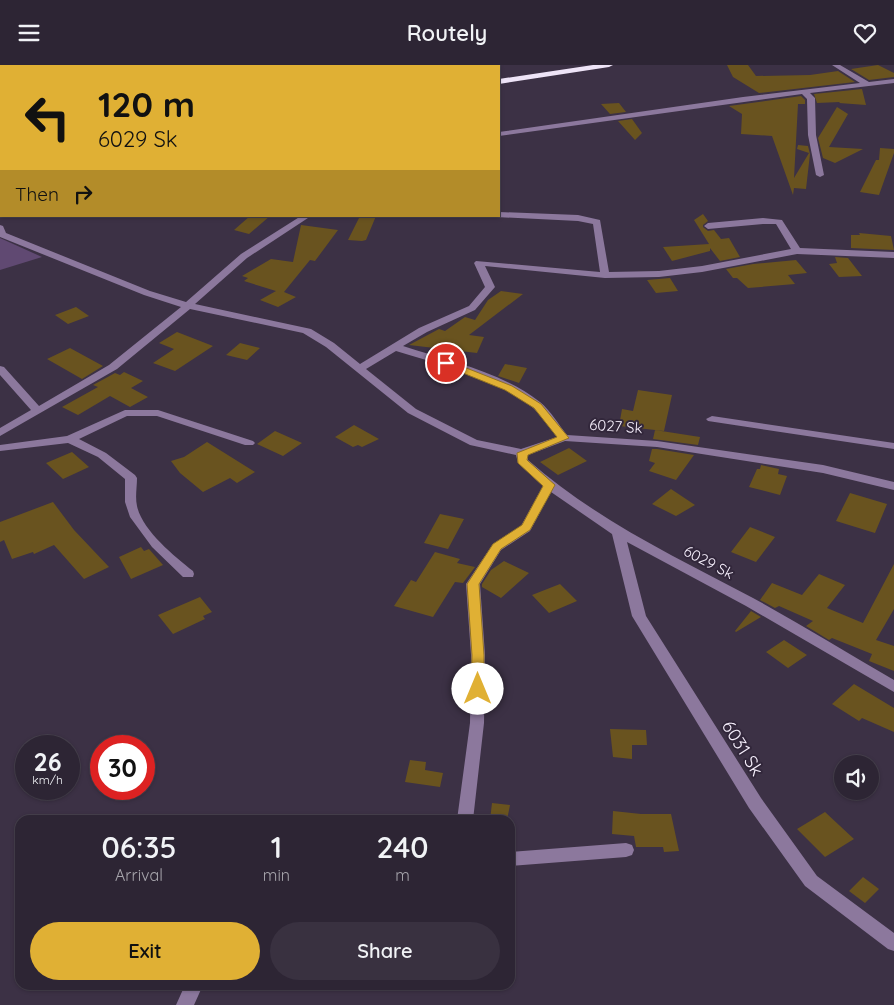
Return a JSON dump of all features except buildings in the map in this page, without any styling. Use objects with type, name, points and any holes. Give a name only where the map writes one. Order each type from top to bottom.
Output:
[{"type":"highway","points":[[500,73],[553,65]]},
{"type":"highway","points":[[500,82],[609,65]]},
{"type":"street","points":[[835,65],[869,85]]},
{"type":"street","points":[[500,134],[803,91],[894,81]]},
{"type":"street","points":[[803,91],[812,98],[812,135],[820,175]]},
{"type":"street","points":[[500,215],[578,218],[597,222],[605,275]]},
{"type":"street","points":[[0,433],[113,367],[160,330],[186,305],[244,256],[305,217]]},
{"type":"street","points":[[708,226],[763,221],[779,222],[796,251]]},
{"type":"street","points":[[0,228],[2,235],[147,293],[186,305],[307,331],[330,345],[412,411],[474,443],[522,453]]},
{"type":"street","points":[[360,368],[423,330],[472,308],[490,287],[479,263],[605,275],[702,269],[796,251],[894,255]]},
{"type":"street","points":[[394,347],[446,363],[508,388],[537,406],[564,438]]},
{"type":"street","points":[[0,369],[38,411]]},
{"type":"street","points":[[0,448],[70,439],[125,413],[158,413],[249,443]]},
{"type":"street","points":[[712,419],[894,446]]},
{"type":"street","name":"6027 Sk","points":[[522,453],[564,438],[657,444],[822,469],[894,486]]},
{"type":"street","points":[[70,439],[102,455],[131,478],[132,508],[138,521],[171,561],[188,574]]},
{"type":"street","name":"6029 Sk","points":[[522,453],[522,461],[549,485],[618,532],[751,603],[894,687]]},
{"type":"street","points":[[466,815],[478,723],[478,655],[473,584],[497,547],[526,527],[549,485]]},
{"type":"street","name":"6031 Sk","points":[[618,532],[640,616],[755,803],[811,881],[894,943]]},
{"type":"street","points":[[515,859],[626,851]]},
{"type":"street","points":[[185,1005],[192,990]]},
{"type":"shaded area","points":[[0,238],[42,257],[0,270]]},
{"type":"route","points":[[446,363],[508,388],[537,406],[564,438],[522,453],[522,461],[549,485],[526,527],[497,547],[473,584],[478,655],[478,689]]}]
